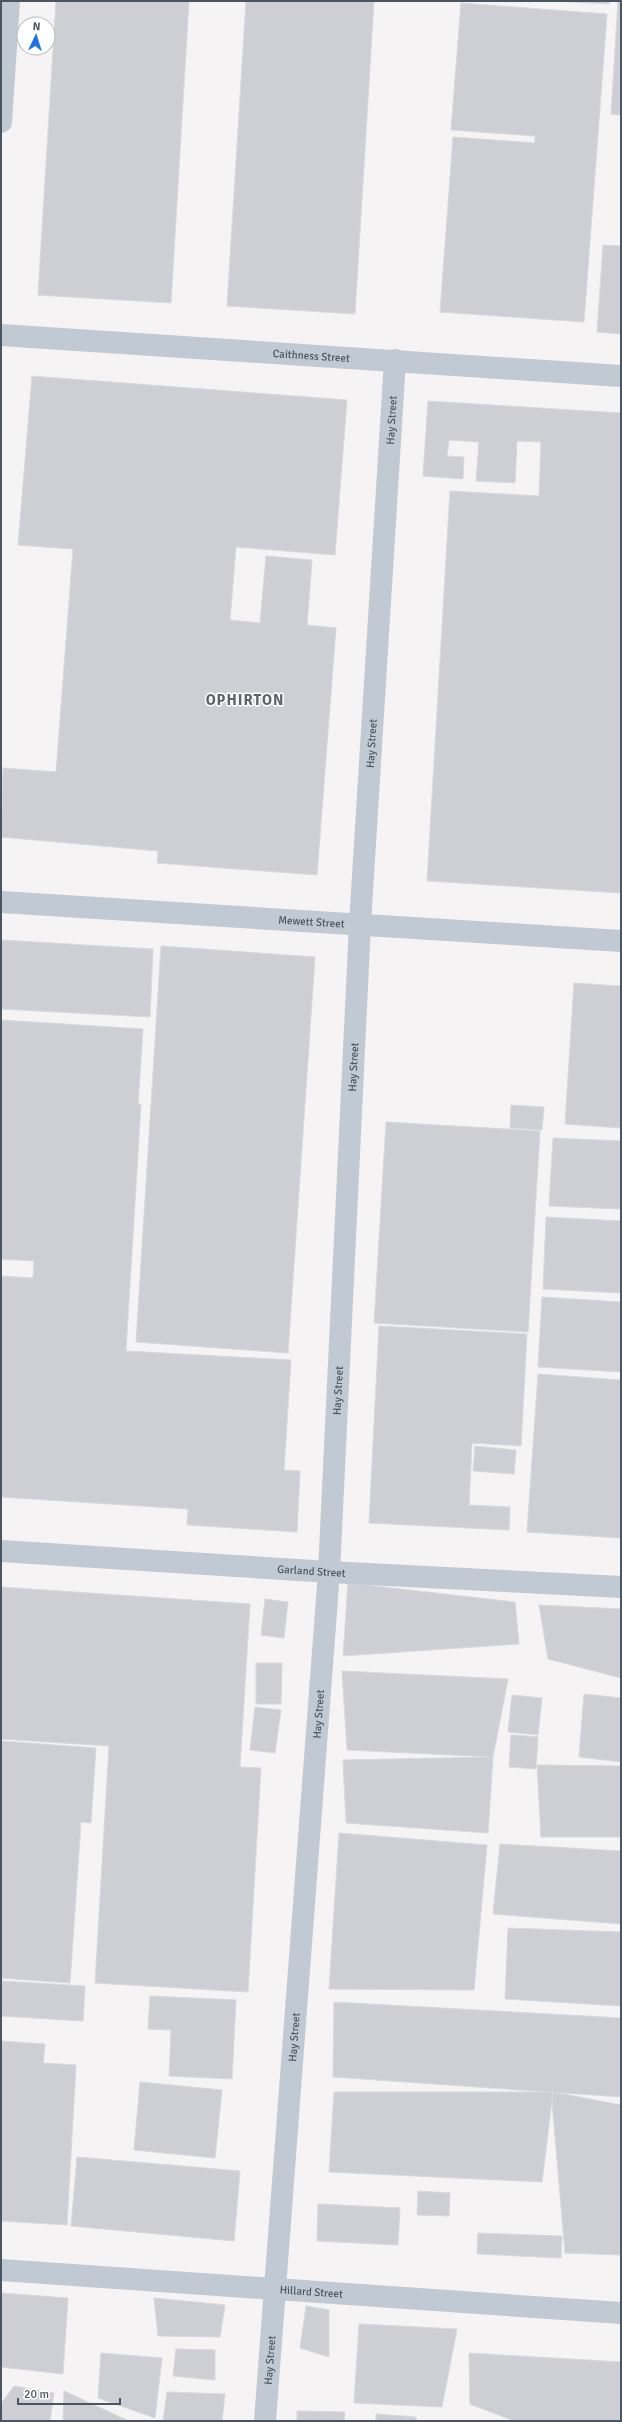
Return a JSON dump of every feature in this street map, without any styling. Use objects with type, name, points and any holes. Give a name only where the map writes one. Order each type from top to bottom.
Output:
[{"type":"street","points":[[1,122],[9,1]]},
{"type":"street","name":"Caithness Street","points":[[1,335],[621,376]]},
{"type":"street","name":"Hay Street","points":[[265,2421],[273,2290],[329,1572],[360,924],[395,360]]},
{"type":"street","name":"Mewett Street","points":[[1,902],[621,941]]},
{"type":"street","name":"Garland Street","points":[[1,1551],[329,1572],[621,1587]]},
{"type":"street","name":"Hillard Street","points":[[1,2270],[621,2313]]},
{"type":"building","points":[[56,1],[189,1],[171,303],[38,295],[53,56],[56,56]]},
{"type":"building","points":[[246,1],[374,1],[355,314],[227,306]]},
{"type":"building","points":[[556,1],[610,1],[609,4]]},
{"type":"building","points":[[618,1],[621,1],[621,115],[611,114]]},
{"type":"building","points":[[461,3],[607,14],[584,322],[440,312],[453,137],[535,143],[535,136],[451,130]]},
{"type":"building","points":[[603,245],[621,246],[621,334],[597,332]]},
{"type":"building","points":[[32,376],[347,400],[335,555],[236,547],[230,620],[260,623],[266,556],[312,560],[307,625],[336,628],[317,875],[157,863],[158,851],[1,837],[3,768],[56,772],[73,549],[18,545]]},
{"type":"building","points":[[428,401],[621,413],[621,893],[427,881],[450,491],[539,496],[541,442],[517,441],[515,483],[476,481],[479,442],[449,440],[447,456],[464,457],[463,479],[423,476]]},
{"type":"building","points":[[1,940],[153,949],[150,1017],[1,1009]]},
{"type":"building","points":[[161,946],[315,957],[288,1353],[136,1342]]},
{"type":"building","points":[[574,983],[621,986],[621,1128],[565,1124]]},
{"type":"building","points":[[1,1020],[143,1029],[138,1104],[141,1104],[126,1351],[291,1360],[284,1470],[300,1471],[297,1532],[187,1525],[188,1509],[1,1497],[1,1276],[33,1278],[34,1261],[1,1259]]},
{"type":"building","points":[[511,1105],[544,1107],[542,1130],[510,1128]]},
{"type":"building","points":[[386,1122],[540,1131],[528,1332],[374,1323]]},
{"type":"building","points":[[553,1138],[621,1141],[621,1209],[549,1206]]},
{"type":"building","points":[[546,1217],[621,1221],[621,1293],[543,1289]]},
{"type":"building","points":[[542,1297],[621,1302],[621,1372],[538,1367]]},
{"type":"building","points":[[379,1326],[527,1334],[521,1446],[472,1443],[469,1505],[510,1507],[509,1530],[369,1523]]},
{"type":"building","points":[[538,1374],[621,1380],[621,1538],[527,1532]]},
{"type":"building","points":[[475,1446],[516,1450],[514,1474],[473,1471]]},
{"type":"building","points":[[348,1583],[515,1602],[519,1644],[343,1656]]},
{"type":"building","points":[[1,1587],[250,1604],[240,1767],[261,1768],[248,1992],[95,1983],[109,1746],[1,1739]]},
{"type":"building","points":[[265,1599],[288,1602],[284,1638],[261,1635]]},
{"type":"building","points":[[539,1605],[621,1609],[621,1678],[548,1659]]},
{"type":"building","points":[[256,1663],[282,1663],[281,1704],[256,1704]]},
{"type":"building","points":[[342,1671],[508,1679],[493,1757],[347,1750]]},
{"type":"building","points":[[584,1694],[621,1698],[621,1762],[579,1757]]},
{"type":"building","points":[[512,1695],[542,1698],[538,1735],[508,1732]]},
{"type":"building","points":[[255,1707],[281,1710],[275,1753],[250,1750]]},
{"type":"building","points":[[511,1735],[538,1737],[536,1769],[509,1767]]},
{"type":"building","points":[[1,1741],[96,1748],[91,1823],[81,1822],[70,1983],[1,1978]]},
{"type":"building","points":[[493,1757],[488,1833],[346,1823],[343,1760]]},
{"type":"building","points":[[537,1765],[621,1766],[621,1837],[541,1837]]},
{"type":"building","points":[[339,1833],[487,1845],[474,1990],[329,1989]]},
{"type":"building","points":[[500,1844],[621,1851],[621,1924],[493,1914]]},
{"type":"building","points":[[508,1928],[621,1932],[621,2006],[505,1999]]},
{"type":"building","points":[[1,1981],[85,1986],[83,2021],[1,2016]]},
{"type":"building","points":[[150,1996],[236,2000],[232,2079],[169,2076],[171,2030],[148,2029]]},
{"type":"building","points":[[334,2002],[621,2018],[621,2097],[333,2077]]},
{"type":"building","points":[[1,2041],[45,2044],[43,2063],[76,2065],[67,2225],[1,2221]]},
{"type":"building","points":[[140,2082],[222,2090],[215,2158],[134,2150]]},
{"type":"building","points":[[334,2092],[553,2092],[542,2182],[329,2172]]},
{"type":"building","points":[[553,2092],[621,2105],[621,2255],[565,2253],[552,2102]]},
{"type":"building","points":[[77,2157],[240,2171],[234,2241],[71,2226]]},
{"type":"building","points":[[418,2191],[450,2193],[449,2216],[417,2215]]},
{"type":"building","points":[[318,2204],[400,2208],[398,2245],[317,2241]]},
{"type":"building","points":[[478,2233],[562,2236],[561,2258],[477,2254]]},
{"type":"building","points":[[1,2293],[68,2298],[63,2374],[1,2367]]},
{"type":"building","points":[[154,2298],[225,2305],[220,2337],[158,2336]]},
{"type":"building","points":[[306,2306],[329,2310],[329,2357],[300,2348]]},
{"type":"building","points":[[359,2324],[457,2329],[442,2407],[354,2403]]},
{"type":"building","points":[[176,2349],[215,2350],[215,2380],[173,2376]]},
{"type":"building","points":[[101,2353],[162,2358],[155,2418],[98,2398]]},
{"type":"building","points":[[469,2353],[621,2362],[621,2421],[514,2421],[470,2404]]},
{"type":"building","points":[[14,2386],[54,2393],[50,2421],[1,2421],[1,2404]]},
{"type":"building","points":[[64,2391],[129,2421],[63,2421]]},
{"type":"building","points":[[167,2392],[225,2394],[222,2421],[163,2421]]},
{"type":"building","points":[[297,2411],[345,2412],[344,2421],[297,2421]]},
{"type":"building","points":[[376,2414],[416,2417],[416,2421],[376,2421]]},
{"type":"district","name":"OPHIRTON","points":[[245,700]]}]
